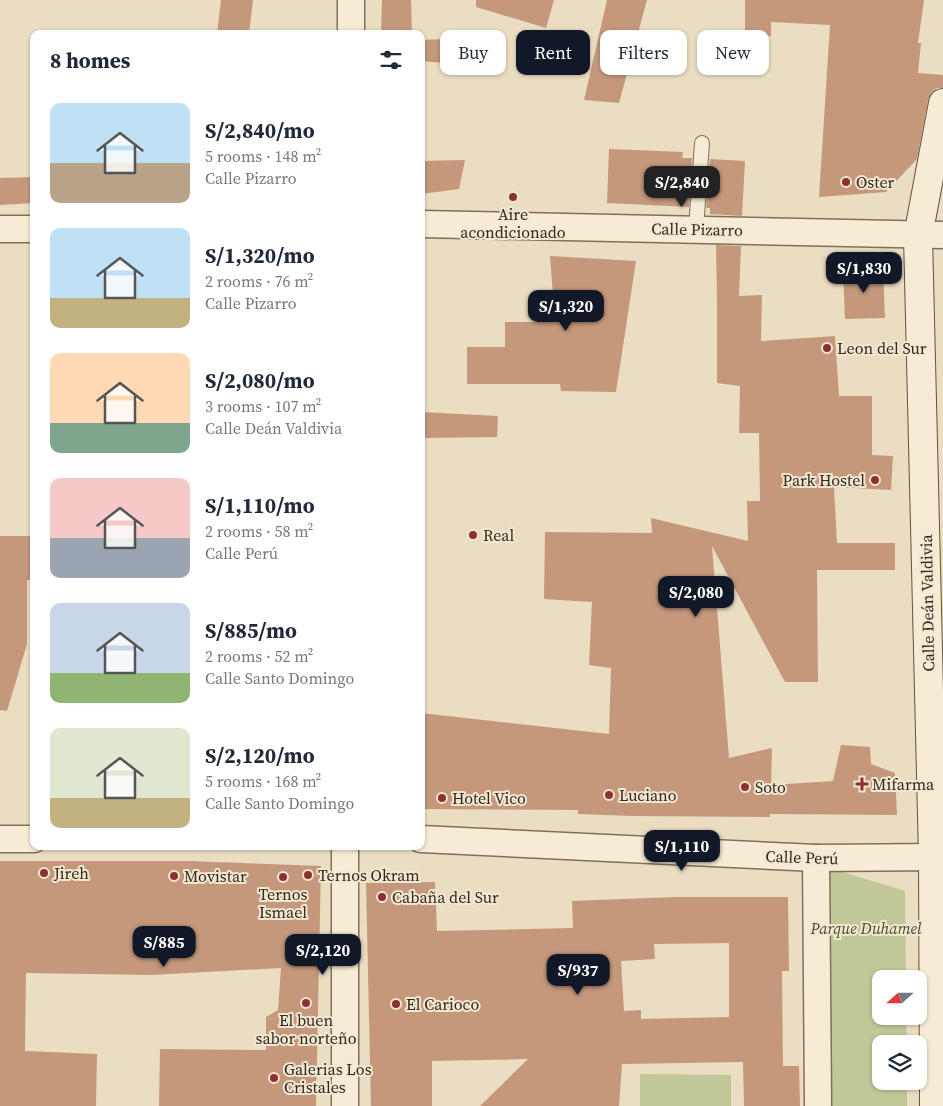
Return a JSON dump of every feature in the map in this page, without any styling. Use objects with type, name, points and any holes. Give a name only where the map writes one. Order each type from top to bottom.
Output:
[{"type":"street","points":[[350,0],[351,30]]},
{"type":"street","name":"Calle Deán Valdivia","points":[[934,1106],[938,857],[930,236],[943,103]]},
{"type":"street","name":"Calle Pizarro","points":[[425,224],[930,236]]},
{"type":"street","points":[[0,229],[30,229]]},
{"type":"street","points":[[0,839],[30,839]]},
{"type":"street","name":"Calle Perú","points":[[425,839],[816,858],[938,857]]},
{"type":"street","points":[[345,850],[345,1106]]},
{"type":"street","points":[[816,858],[818,1106]]},
{"type":"lane","points":[[696,229],[702,143]]},
{"type":"green space","name":"Parque Duhamel","points":[[826,867],[905,891],[906,970],[872,970],[872,1025],[906,1025],[907,1035],[872,1035],[872,1090],[907,1090],[907,1106],[828,1106]]},
{"type":"green space","points":[[640,1074],[731,1075],[731,1106],[640,1106]]},
{"type":"building","points":[[221,0],[253,0],[249,30],[217,30]]},
{"type":"building","points":[[382,0],[411,0],[412,30],[381,30]]},
{"type":"building","points":[[476,0],[554,0],[546,28],[476,7]]},
{"type":"building","points":[[607,0],[647,0],[639,30],[600,30]]},
{"type":"building","points":[[745,0],[924,0],[918,43],[921,43],[918,73],[943,75],[943,88],[937,88],[932,92],[928,100],[917,159],[886,192],[819,197],[830,25],[771,22],[771,36],[769,36],[769,30],[745,30]]},
{"type":"building","points":[[600,30],[600,75],[627,75],[619,103],[584,100]]},
{"type":"building","points":[[440,39],[440,63],[425,61],[425,40]]},
{"type":"building","points":[[609,149],[683,152],[682,158],[692,158],[689,207],[607,203]]},
{"type":"building","points":[[710,159],[745,161],[742,216],[710,214],[710,208],[706,208]]},
{"type":"building","points":[[465,160],[459,189],[425,193],[425,161]]},
{"type":"building","points":[[30,177],[30,203],[0,205],[0,178]]},
{"type":"building","points":[[716,245],[741,246],[739,296],[762,295],[761,341],[835,336],[839,396],[872,396],[872,455],[893,456],[891,490],[834,487],[837,543],[895,543],[895,570],[817,570],[818,682],[785,682],[712,546],[729,758],[772,748],[771,785],[833,781],[841,745],[870,747],[871,764],[895,773],[897,815],[770,814],[770,817],[633,816],[578,814],[578,810],[425,809],[425,713],[609,734],[611,668],[589,665],[592,602],[544,599],[545,532],[652,533],[651,518],[748,541],[747,501],[760,501],[759,433],[739,433],[740,386],[717,383]]},
{"type":"building","points":[[550,256],[636,261],[616,392],[561,391],[560,384],[467,384],[467,347],[505,347],[505,322],[555,322]]},
{"type":"building","points":[[883,269],[885,318],[845,319],[843,270]]},
{"type":"building","points":[[425,412],[498,416],[497,437],[425,438]]},
{"type":"building","points":[[0,536],[30,536],[30,580],[27,580],[27,644],[7,711],[0,710]]},
{"type":"building","points":[[0,861],[190,861],[321,866],[316,1106],[159,1106],[160,1049],[266,1050],[266,1017],[278,1010],[281,968],[151,975],[26,973],[25,1051],[97,1054],[96,1106],[0,1106]]},
{"type":"building","points":[[435,882],[437,931],[573,928],[572,901],[675,897],[788,897],[789,971],[782,971],[783,1066],[799,1066],[800,1106],[744,1106],[743,1062],[622,1064],[619,1106],[480,1106],[528,1059],[432,1061],[432,1106],[371,1106],[366,883]],"holes":[[[729,943],[729,1017],[641,1019],[641,1010],[624,1011],[621,961],[655,959],[654,944]]]},
{"type":"place","name":"Oster","points":[[846,182]]},
{"type":"place","name":"Aire acondicionado","points":[[513,197]]},
{"type":"place","name":"Leon del Sur","points":[[827,348]]},
{"type":"place","name":"Park Hostel","points":[[875,480]]},
{"type":"place","name":"Real","points":[[473,535]]},
{"type":"place","name":"Mifarma","points":[[862,784]]},
{"type":"place","name":"Soto","points":[[745,787]]},
{"type":"place","name":"Luciano","points":[[609,795]]},
{"type":"place","name":"Hotel Vico","points":[[442,798]]},
{"type":"place","name":"Jireh","points":[[44,873]]},
{"type":"place","name":"Ternos Okram","points":[[308,875]]},
{"type":"place","name":"Movistar","points":[[174,876]]},
{"type":"place","name":"Ternos Ismael","points":[[283,877]]},
{"type":"place","name":"Cabaña del Sur","points":[[382,897]]},
{"type":"place","name":"El buen sabor norteño","points":[[306,1003]]},
{"type":"place","name":"El Carioco","points":[[396,1004]]},
{"type":"place","name":"Galerias Los Cristales","points":[[274,1078]]}]
